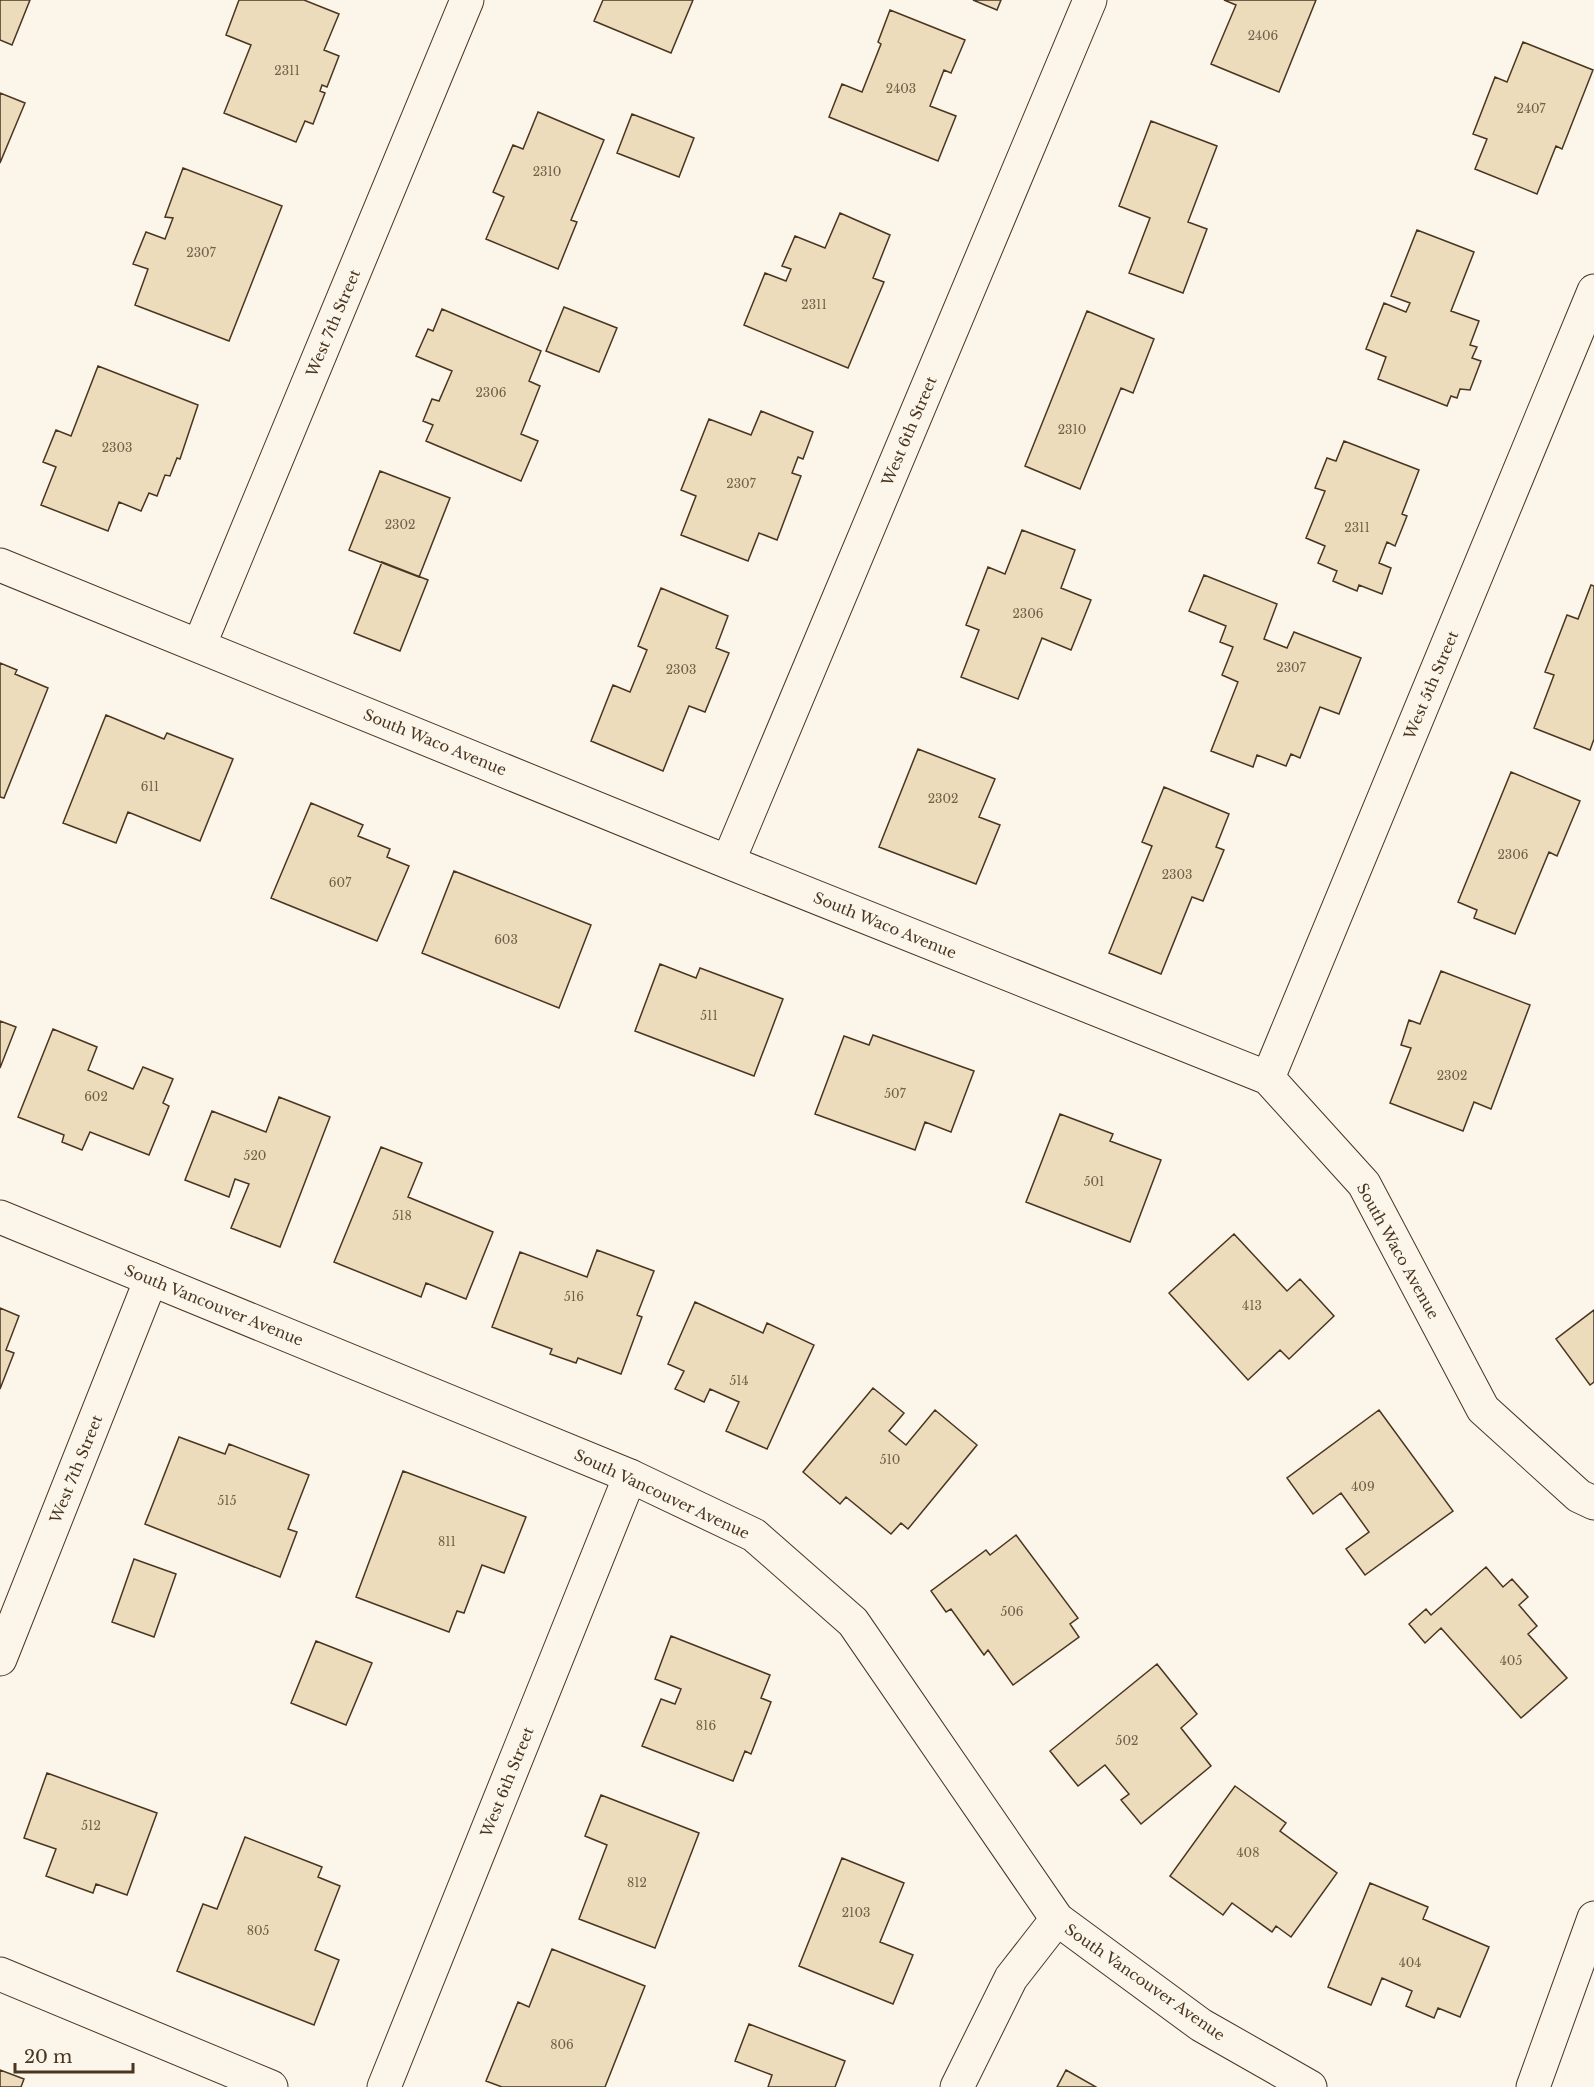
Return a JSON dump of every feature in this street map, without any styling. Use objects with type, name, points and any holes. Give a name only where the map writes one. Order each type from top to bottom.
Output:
[{"type":"street","name":"West 7th Street","points":[[199,645],[467,0]]},
{"type":"street","name":"West 6th Street","points":[[728,862],[1090,0]]},
{"type":"street","name":"West 5th Street","points":[[1268,1078],[1594,291]]},
{"type":"street","name":"South Waco Avenue","points":[[0,565],[728,862],[1268,1078],[1364,1184],[1483,1409],[1579,1496],[1594,1503]]},
{"type":"street","name":"South Vancouver Avenue","points":[[0,1217],[630,1476],[754,1535],[853,1622],[1057,1919],[1201,2025],[1310,2087]]},
{"type":"street","name":"West 7th Street","points":[[0,1659],[151,1279]]},
{"type":"street","name":"West 6th Street","points":[[384,2087],[630,1476]]},
{"type":"street","points":[[1533,2087],[1594,1918]]},
{"type":"street","points":[[957,2087],[1011,1978],[1057,1919]]},
{"type":"street","points":[[0,1974],[271,2087]]},
{"type":"building","points":[[0,0],[30,0],[12,45],[0,40]]},
{"type":"building","points":[[239,0],[304,0],[339,14],[324,50],[339,56],[327,87],[322,85],[320,91],[325,93],[313,124],[305,121],[296,142],[224,113],[251,45],[226,35]]},
{"type":"building","points":[[603,0],[693,0],[671,53],[594,21]]},
{"type":"building","points":[[973,0],[1001,0],[997,10]]},
{"type":"building","points":[[1224,0],[1316,0],[1279,92],[1211,64],[1236,5]]},
{"type":"building","points":[[890,10],[965,40],[951,73],[944,70],[930,106],[956,116],[938,161],[829,117],[842,84],[862,92],[881,44],[878,42]]},
{"type":"building","points":[[1523,42],[1593,70],[1562,149],[1556,146],[1537,194],[1475,169],[1487,139],[1473,134],[1495,77],[1507,82]]},
{"type":"building","points":[[0,93],[25,103],[0,163]]},
{"type":"building","points":[[538,112],[604,140],[571,220],[577,222],[558,269],[486,239],[504,197],[493,192],[513,145],[523,149]]},
{"type":"building","points":[[632,114],[694,138],[679,177],[617,153]]},
{"type":"building","points":[[1151,121],[1217,146],[1188,222],[1207,229],[1183,293],[1129,273],[1150,218],[1119,206]]},
{"type":"building","points":[[183,168],[282,206],[229,341],[135,305],[148,269],[133,264],[146,232],[165,239],[173,218],[165,217]]},
{"type":"building","points":[[840,213],[890,235],[873,278],[884,282],[848,368],[744,325],[765,273],[786,281],[791,269],[782,266],[795,236],[825,248]]},
{"type":"building","points":[[1417,230],[1474,252],[1451,311],[1479,321],[1470,345],[1477,347],[1472,358],[1481,361],[1470,390],[1460,389],[1457,398],[1451,396],[1447,406],[1378,379],[1386,357],[1366,349],[1384,303],[1406,312],[1410,303],[1391,296]]},
{"type":"building","points":[[564,307],[617,328],[599,372],[546,351]]},
{"type":"building","points":[[442,309],[541,351],[529,381],[540,386],[521,434],[538,441],[521,481],[426,441],[433,425],[423,421],[432,399],[439,401],[452,371],[416,356],[428,329],[433,331]]},
{"type":"building","points":[[1087,311],[1154,339],[1133,393],[1121,388],[1080,489],[1025,466]]},
{"type":"building","points":[[98,366],[198,405],[180,459],[177,458],[170,476],[165,475],[157,496],[149,493],[141,511],[119,502],[108,531],[41,505],[56,467],[43,462],[56,430],[71,436]]},
{"type":"building","points":[[761,411],[813,432],[803,459],[798,457],[792,473],[801,476],[777,540],[759,533],[748,561],[681,535],[696,496],[681,490],[709,419],[751,435]]},
{"type":"building","points":[[1344,441],[1419,470],[1402,514],[1407,516],[1395,546],[1387,542],[1379,563],[1391,568],[1382,594],[1359,585],[1357,591],[1333,581],[1337,571],[1318,563],[1325,546],[1306,538],[1325,491],[1315,488],[1327,458],[1336,461]]},
{"type":"building","points":[[380,471],[450,498],[419,577],[349,550]]},
{"type":"building","points":[[1022,530],[1075,550],[1061,588],[1091,600],[1071,650],[1042,638],[1018,699],[961,677],[979,630],[966,625],[988,567],[1005,574]]},
{"type":"building","points":[[382,562],[428,580],[400,651],[354,633]]},
{"type":"building","points":[[1204,575],[1277,604],[1264,639],[1287,648],[1294,632],[1361,658],[1339,714],[1320,707],[1300,758],[1291,754],[1286,766],[1257,755],[1253,767],[1211,751],[1238,682],[1222,675],[1233,647],[1220,642],[1226,626],[1189,611]]},
{"type":"building","points":[[1591,585],[1594,586],[1594,739],[1590,750],[1534,728],[1554,675],[1545,672],[1567,615],[1578,619]]},
{"type":"building","points":[[661,588],[728,616],[716,648],[729,653],[705,712],[689,706],[663,771],[591,741],[613,685],[630,692],[647,650],[638,646]]},
{"type":"building","points":[[0,663],[17,670],[15,674],[48,688],[4,798],[0,797]]},
{"type":"building","points":[[106,715],[164,739],[167,733],[233,759],[200,841],[128,812],[116,843],[63,823]]},
{"type":"building","points":[[918,749],[995,779],[979,817],[1000,825],[976,884],[879,847]]},
{"type":"building","points":[[1511,772],[1580,801],[1557,856],[1549,852],[1515,934],[1474,918],[1477,910],[1458,902]]},
{"type":"building","points":[[1164,787],[1229,814],[1216,847],[1224,850],[1203,901],[1192,897],[1161,974],[1109,953],[1152,846],[1142,842]]},
{"type":"building","points":[[311,803],[363,825],[358,836],[390,849],[387,857],[409,866],[377,941],[271,898]]},
{"type":"building","points":[[454,871],[591,925],[559,1008],[422,953]]},
{"type":"building","points":[[660,964],[696,978],[700,968],[783,999],[754,1076],[635,1031]]},
{"type":"building","points":[[1441,971],[1530,1005],[1491,1109],[1474,1102],[1463,1131],[1390,1103],[1411,1048],[1401,1045],[1409,1020],[1420,1024]]},
{"type":"building","points":[[0,1021],[16,1027],[0,1068]]},
{"type":"building","points":[[53,1029],[97,1047],[88,1070],[133,1089],[143,1067],[173,1079],[163,1103],[169,1106],[149,1155],[90,1132],[82,1150],[62,1142],[64,1135],[18,1117]]},
{"type":"building","points":[[873,1035],[974,1071],[951,1132],[925,1122],[915,1150],[815,1114],[844,1036],[869,1045]]},
{"type":"building","points":[[279,1097],[330,1117],[280,1247],[231,1228],[249,1184],[235,1179],[229,1197],[185,1180],[212,1111],[266,1132]]},
{"type":"building","points":[[1060,1114],[1113,1134],[1110,1141],[1161,1160],[1130,1242],[1026,1202]]},
{"type":"building","points":[[381,1147],[422,1163],[408,1197],[493,1232],[466,1299],[426,1283],[421,1297],[334,1262]]},
{"type":"building","points":[[1234,1234],[1287,1291],[1300,1279],[1334,1316],[1289,1359],[1280,1350],[1248,1380],[1169,1293]]},
{"type":"building","points":[[597,1250],[654,1271],[637,1315],[642,1317],[621,1374],[578,1358],[576,1363],[550,1354],[552,1349],[492,1327],[520,1252],[587,1277]]},
{"type":"building","points":[[695,1302],[763,1333],[767,1323],[814,1345],[767,1449],[726,1431],[739,1402],[710,1389],[704,1402],[675,1389],[684,1371],[668,1364]]},
{"type":"building","points":[[0,1308],[19,1316],[6,1350],[14,1353],[0,1389]]},
{"type":"building","points":[[1594,1310],[1594,1382],[1590,1385],[1556,1339]]},
{"type":"building","points":[[873,1388],[904,1413],[889,1431],[906,1445],[935,1410],[977,1445],[908,1529],[901,1523],[891,1534],[846,1497],[840,1504],[803,1472]]},
{"type":"building","points":[[1379,1410],[1453,1511],[1365,1575],[1346,1549],[1369,1532],[1341,1493],[1313,1514],[1287,1478]]},
{"type":"building","points":[[179,1437],[225,1454],[229,1444],[309,1475],[288,1529],[297,1532],[280,1577],[145,1524]]},
{"type":"building","points":[[403,1471],[526,1517],[504,1573],[482,1565],[464,1613],[457,1611],[449,1632],[356,1597]]},
{"type":"building","points":[[1016,1535],[1078,1618],[1070,1624],[1079,1637],[1013,1685],[988,1650],[984,1655],[951,1609],[946,1612],[931,1591],[986,1550],[990,1555]]},
{"type":"building","points":[[134,1559],[176,1574],[154,1637],[112,1622]]},
{"type":"building","points":[[1486,1567],[1503,1587],[1512,1579],[1528,1597],[1519,1605],[1537,1626],[1528,1634],[1567,1678],[1521,1718],[1441,1628],[1425,1643],[1409,1624],[1426,1609],[1431,1615]]},
{"type":"building","points":[[671,1636],[770,1675],[761,1698],[771,1702],[751,1754],[745,1751],[733,1781],[642,1746],[661,1699],[675,1704],[681,1689],[655,1679]]},
{"type":"building","points":[[316,1641],[372,1663],[346,1725],[291,1703]]},
{"type":"building","points":[[1157,1664],[1197,1714],[1181,1728],[1211,1766],[1141,1824],[1121,1800],[1129,1794],[1105,1765],[1078,1786],[1050,1751]]},
{"type":"building","points":[[47,1773],[157,1813],[127,1895],[96,1884],[93,1893],[46,1876],[56,1849],[24,1838]]},
{"type":"building","points":[[1235,1786],[1286,1823],[1280,1831],[1337,1873],[1291,1937],[1276,1926],[1272,1932],[1232,1903],[1223,1915],[1170,1876]]},
{"type":"building","points":[[601,1795],[699,1833],[655,1948],[579,1919],[607,1845],[585,1836]]},
{"type":"building","points":[[245,1837],[322,1867],[318,1877],[340,1886],[315,1950],[339,1960],[314,2025],[177,1971],[203,1904],[217,1909]]},
{"type":"building","points":[[842,1858],[904,1883],[880,1942],[913,1955],[893,2004],[799,1966]]},
{"type":"building","points":[[1370,1883],[1428,1907],[1423,1919],[1489,1947],[1460,2017],[1438,2008],[1434,2018],[1406,2006],[1412,1991],[1382,1978],[1371,2005],[1328,1987]]},
{"type":"building","points":[[552,1949],[645,1986],[605,2087],[502,2087],[486,2081],[518,2002],[529,2007]]},
{"type":"building","points":[[749,2024],[845,2061],[835,2087],[768,2087],[772,2075],[735,2061]]},
{"type":"building","points":[[0,2070],[24,2079],[21,2087],[0,2087]]},
{"type":"building","points":[[1066,2070],[1096,2087],[1057,2087]]}]
